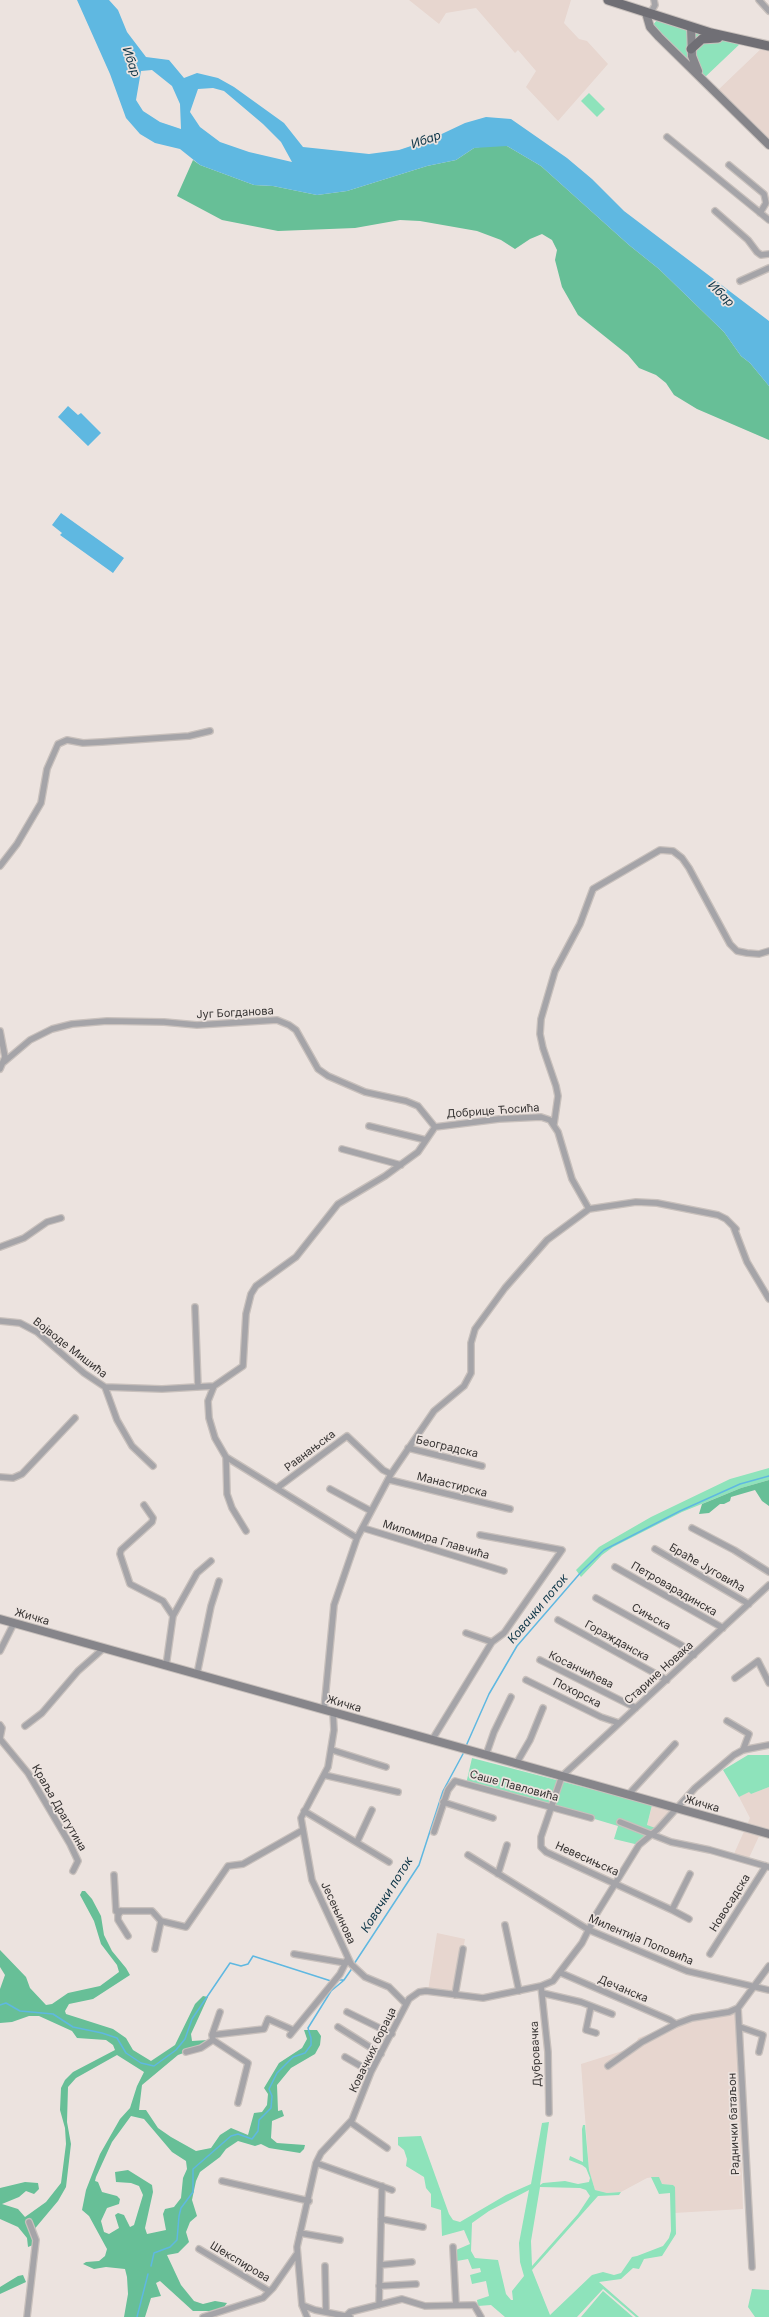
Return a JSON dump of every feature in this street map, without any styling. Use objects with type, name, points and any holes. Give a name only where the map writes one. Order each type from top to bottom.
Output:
[{"type":"main road","points":[[608,0],[648,16],[732,39],[769,46]]},
{"type":"main road","points":[[648,16],[659,37],[703,78],[769,145]]},
{"type":"main road","points":[[691,27],[693,64],[703,78]]},
{"type":"main road","points":[[691,49],[706,38],[732,39]]},
{"type":"main road","name":"Жичка","points":[[0,1619],[769,1834]]},
{"type":"street","points":[[648,16],[655,5],[654,0]]},
{"type":"street","points":[[759,0],[769,11]]},
{"type":"street","points":[[667,137],[769,220]]},
{"type":"street","points":[[729,164],[764,194],[766,203],[760,213]]},
{"type":"street","points":[[715,211],[748,240],[757,252],[762,255],[769,254]]},
{"type":"street","points":[[740,280],[769,268]]},
{"type":"street","points":[[0,866],[17,844],[39,807],[47,769],[58,744],[67,740],[83,743],[189,736],[210,731]]},
{"type":"street","points":[[589,1209],[572,1179],[554,1124],[558,1096],[540,1034],[541,1019],[555,971],[580,924],[593,889],[660,850],[673,851],[682,858],[689,868],[730,944],[737,951],[759,954],[769,952]]},
{"type":"street","name":"Југ Богданова","points":[[0,1069],[4,1062],[30,1040],[52,1029],[72,1024],[107,1021],[164,1022],[197,1026],[277,1020],[290,1025],[296,1030],[318,1069],[328,1076],[365,1092],[406,1101],[418,1106],[435,1127]]},
{"type":"street","points":[[0,1031],[5,1051],[4,1062]]},
{"type":"street","name":"Добрице Ћосића","points":[[435,1127],[484,1120],[542,1117],[554,1124]]},
{"type":"street","points":[[369,1126],[426,1140]]},
{"type":"street","points":[[246,1531],[232,1508],[227,1494],[226,1457],[215,1438],[209,1418],[208,1402],[214,1386],[242,1366],[246,1314],[251,1294],[256,1286],[296,1257],[338,1204],[401,1165],[418,1152],[435,1127]]},
{"type":"street","points":[[342,1149],[401,1165]]},
{"type":"street","points":[[324,1710],[334,1605],[357,1538],[408,1448],[434,1411],[464,1386],[471,1373],[471,1343],[475,1329],[505,1288],[547,1240],[589,1209],[636,1202],[657,1203],[718,1215],[734,1227],[747,1262],[769,1299]]},
{"type":"street","points":[[0,1247],[12,1244],[47,1222],[61,1218]]},
{"type":"street","points":[[195,1307],[198,1387]]},
{"type":"street","name":"Војводе Мишића","points":[[0,1321],[20,1323],[37,1332],[84,1373],[104,1387],[128,1389],[214,1386]]},
{"type":"street","name":"Војводе Мишића","points":[[104,1387],[117,1420],[132,1446],[153,1466]]},
{"type":"street","points":[[0,1477],[13,1478],[22,1474],[75,1418]]},
{"type":"street","name":"Равнањска","points":[[277,1488],[347,1436],[391,1477]]},
{"type":"street","name":"Београдска","points":[[408,1448],[482,1466]]},
{"type":"street","points":[[226,1457],[357,1538]]},
{"type":"street","name":"Манастирска","points":[[391,1477],[510,1509]]},
{"type":"street","points":[[330,1489],[371,1511]]},
{"type":"street","points":[[144,1505],[153,1518],[152,1522],[121,1550],[120,1554],[130,1584],[162,1601],[173,1616]]},
{"type":"street","name":"Миломира Главчића","points":[[363,1528],[504,1571]]},
{"type":"street","points":[[692,1528],[734,1550],[769,1572]]},
{"type":"street","points":[[432,1740],[492,1642],[504,1633],[562,1550],[480,1535]]},
{"type":"street","name":"Браће Југовића","points":[[655,1549],[749,1604]]},
{"type":"street","points":[[166,1666],[173,1616],[197,1572],[211,1561]]},
{"type":"street","name":"Петроварадинска","points":[[615,1567],[723,1628]]},
{"type":"street","points":[[197,1674],[211,1606],[219,1581]]},
{"type":"street","name":"Старине Новака","points":[[562,1776],[769,1585]]},
{"type":"street","name":"Сињска","points":[[596,1598],[681,1646],[694,1655]]},
{"type":"street","name":"Горажданска","points":[[558,1620],[667,1680]]},
{"type":"street","points":[[0,1652],[14,1623]]},
{"type":"street","points":[[466,1634],[492,1642]]},
{"type":"street","points":[[25,1726],[42,1713],[78,1672],[104,1648]]},
{"type":"street","name":"Косанчићева","points":[[540,1660],[636,1708]]},
{"type":"street","points":[[735,1678],[758,1661],[769,1683]]},
{"type":"street","name":"Похорска","points":[[526,1680],[601,1717],[619,1723]]},
{"type":"street","points":[[486,1755],[494,1732],[511,1697]]},
{"type":"street","points":[[516,1764],[530,1740],[543,1708]]},
{"type":"street","points":[[333,1712],[332,1750],[324,1775],[312,1801],[304,1811],[390,1862]]},
{"type":"street","points":[[727,1721],[749,1734],[743,1750],[762,1748],[769,1745]]},
{"type":"street","name":"Краља Драгутина","points":[[0,1725],[2,1728],[0,1738],[28,1773],[70,1844],[78,1861],[73,1871]]},
{"type":"street","points":[[628,1795],[675,1744]]},
{"type":"street","points":[[332,1750],[386,1767]]},
{"type":"street","name":"Ковачких бораца","points":[[307,2317],[302,2305],[296,2255],[316,2163],[321,2153],[350,2122],[371,2072],[382,2054],[406,2004],[419,1992],[483,1998],[541,1986],[553,1981],[561,1973],[589,1930],[639,1845],[651,1835],[695,1788],[734,1755],[743,1750]]},
{"type":"street","points":[[324,1775],[398,1792]]},
{"type":"street","name":"Невесињска","points":[[562,1776],[541,1837],[544,1850],[689,1919]]},
{"type":"street","name":"Саше Павловића","points":[[434,1832],[443,1802],[450,1786],[455,1781],[591,1818]]},
{"type":"street","points":[[443,1802],[493,1818]]},
{"type":"street","points":[[357,1842],[372,1810]]},
{"type":"street","name":"Јесењинова","points":[[304,1811],[301,1818],[312,1880],[348,1962],[365,1977],[389,1987],[406,2004]]},
{"type":"street","points":[[620,1822],[651,1835],[767,1866]]},
{"type":"street","points":[[114,1875],[116,1911],[152,1911],[161,1920],[186,1927],[228,1866],[243,1864],[303,1830]]},
{"type":"street","points":[[498,1874],[507,1845]]},
{"type":"street","name":"Милентија Поповића","points":[[468,1855],[589,1930],[687,1971],[753,1986]]},
{"type":"street","name":"Новосадска","points":[[710,1954],[767,1866]]},
{"type":"street","points":[[672,1910],[690,1874]]},
{"type":"street","points":[[121,1911],[118,1915],[118,1920],[128,1936]]},
{"type":"street","points":[[155,1949],[161,1920]]},
{"type":"street","points":[[505,1925],[519,1991]]},
{"type":"street","points":[[454,1995],[463,1949]]},
{"type":"street","name":"Јесењинова","points":[[294,1954],[348,1962]]},
{"type":"street","points":[[186,2052],[201,2048],[213,2038],[264,2029],[268,2019],[292,2033],[337,1978],[348,1962]]},
{"type":"street","points":[[608,2066],[642,2042],[676,2024],[692,2018],[729,2012],[738,2008],[769,1966]]},
{"type":"street","name":"Дечанска","points":[[561,1973],[670,2020],[676,2024]]},
{"type":"street","name":"Дубровачка","points":[[541,1986],[548,2052],[549,2113]]},
{"type":"street","points":[[753,1986],[769,1990]]},
{"type":"street","points":[[542,1993],[591,2006],[612,2014]]},
{"type":"street","points":[[591,2006],[586,2030],[596,2033]]},
{"type":"street","name":"Раднички батаљон","points":[[738,2008],[740,2027],[744,2152],[752,2267]]},
{"type":"street","points":[[213,2038],[220,2012]]},
{"type":"street","points":[[347,2012],[392,2034]]},
{"type":"street","points":[[338,2027],[382,2054]]},
{"type":"street","points":[[740,2027],[763,2035],[759,2052]]},
{"type":"street","points":[[213,2038],[248,2063],[238,2103]]},
{"type":"street","points":[[345,2057],[371,2072]]},
{"type":"street","points":[[350,2122],[387,2148]]},
{"type":"street","points":[[316,2163],[392,2190]]},
{"type":"street","points":[[222,2180],[308,2201]]},
{"type":"street","points":[[379,2305],[382,2186]]},
{"type":"street","points":[[381,2219],[423,2227]]},
{"type":"street","points":[[27,2317],[36,2240],[29,2222]]},
{"type":"street","points":[[300,2233],[340,2240]]},
{"type":"street","points":[[453,2247],[456,2306]]},
{"type":"street","name":"Шекспирова","points":[[199,2249],[270,2291]]},
{"type":"street","name":"Ковачких бораца","points":[[203,2317],[262,2298],[270,2291],[296,2255]]},
{"type":"street","points":[[380,2264],[412,2262]]},
{"type":"street","points":[[325,2266],[326,2312]]},
{"type":"street","points":[[379,2286],[416,2284]]},
{"type":"street","points":[[302,2305],[326,2312],[348,2316],[350,2312],[402,2299],[425,2306],[474,2305],[481,2317]]},
{"type":"shaded area","points":[[409,0],[571,0],[564,23],[579,39],[587,41],[608,64],[558,121],[526,87],[536,71],[518,50],[515,53],[476,8],[446,13],[439,24]]},
{"type":"shaded area","points":[[765,45],[769,46],[769,145],[716,92]]},
{"type":"shaded area","points":[[769,1787],[769,1834],[761,1832],[748,1860],[733,1856],[750,1818],[739,1797],[749,1791],[751,1794]]},
{"type":"shaded area","points":[[652,1805],[674,1810],[658,1829],[647,1826]]},
{"type":"shaded area","points":[[437,1933],[465,1939],[455,1995],[428,1991]]},
{"type":"shaded area","points":[[737,2013],[743,2209],[674,2213],[675,2191],[673,2185],[662,2184],[654,2177],[647,2178],[621,2192],[607,2193],[595,2190],[589,2170],[581,2064],[635,2047],[638,2038],[676,2024]]},
{"type":"green space","points":[[657,20],[743,41],[703,79],[652,26]]},
{"type":"green space","points":[[589,93],[605,109],[597,117],[581,101]]},
{"type":"green space","points":[[492,145],[507,146],[541,166],[629,245],[659,269],[724,332],[741,356],[750,363],[769,386],[769,440],[697,409],[674,395],[666,383],[656,375],[639,368],[628,355],[578,315],[562,287],[555,260],[557,250],[552,240],[542,234],[530,239],[515,249],[501,240],[477,231],[420,221],[400,220],[355,228],[278,231],[222,220],[177,196],[193,160],[200,165],[254,185],[273,186],[317,195],[347,191],[427,166],[456,160],[474,148]]},
{"type":"green space","points":[[769,1468],[769,1480],[741,1488],[682,1512],[613,1547],[602,1555],[581,1577],[576,1570],[599,1547],[651,1517],[730,1479]]},
{"type":"green space","points":[[769,1480],[769,1506],[762,1501],[755,1490],[731,1497],[730,1501],[720,1504],[709,1513],[699,1514],[702,1504],[741,1488]]},
{"type":"green space","points":[[748,1755],[769,1755],[769,1787],[751,1794],[749,1792],[739,1797],[723,1770]]},
{"type":"green space","points":[[472,1758],[652,1805],[647,1825],[658,1829],[639,1845],[614,1839],[618,1826],[551,1806],[466,1784]]},
{"type":"green space","points":[[82,1891],[85,1891],[92,1899],[101,1916],[104,1935],[112,1951],[130,1975],[93,1999],[69,2004],[65,2011],[66,2014],[113,2029],[126,2038],[133,2050],[151,2061],[175,2045],[195,2004],[203,1996],[208,1997],[191,2034],[192,2041],[208,2040],[208,2044],[178,2055],[142,2085],[139,2110],[146,2110],[158,2128],[171,2137],[196,2151],[211,2148],[220,2135],[231,2128],[248,2135],[254,2113],[262,2112],[267,2105],[268,2094],[264,2088],[279,2063],[302,2048],[307,2039],[304,2030],[317,2030],[321,2036],[320,2045],[315,2054],[291,2068],[277,2085],[278,2111],[282,2110],[284,2116],[272,2121],[271,2138],[277,2143],[305,2145],[304,2149],[300,2153],[269,2148],[261,2144],[255,2146],[238,2141],[226,2149],[220,2157],[200,2172],[196,2181],[192,2200],[197,2216],[190,2222],[186,2232],[189,2242],[178,2253],[167,2255],[181,2285],[194,2301],[203,2304],[215,2301],[227,2303],[221,2311],[193,2311],[160,2281],[156,2283],[161,2296],[151,2298],[145,2317],[124,2317],[128,2294],[125,2269],[106,2267],[94,2269],[83,2264],[86,2262],[99,2261],[105,2256],[107,2249],[89,2216],[82,2210],[86,2190],[100,2154],[120,2119],[130,2108],[137,2086],[144,2072],[117,2055],[76,2078],[68,2087],[67,2122],[71,2144],[66,2187],[58,2201],[32,2232],[33,2245],[28,2247],[27,2238],[18,2227],[0,2219],[0,2188],[25,2182],[38,2183],[39,2189],[34,2194],[26,2191],[19,2197],[2,2204],[18,2209],[25,2217],[46,2202],[61,2183],[66,2144],[65,2128],[60,2110],[61,2088],[65,2080],[73,2072],[115,2050],[113,2045],[106,2040],[77,2038],[72,2031],[39,2016],[29,2016],[12,2022],[0,2023],[0,1989],[5,1975],[0,1967],[0,1950],[26,1977],[30,1988],[46,2005],[52,2004],[68,1993],[100,1986],[119,1972],[117,1965],[101,1944],[94,1921],[80,1895]],"holes":[[[131,2116],[144,2119],[172,2152],[186,2161],[187,2169],[183,2178],[181,2198],[174,2207],[165,2209],[163,2214],[166,2230],[147,2234],[145,2228],[153,2192],[152,2185],[128,2170],[115,2172],[116,2182],[131,2183],[139,2186],[143,2195],[134,2225],[130,2227],[124,2215],[118,2213],[115,2215],[119,2228],[109,2234],[104,2232],[101,2221],[107,2208],[119,2204],[120,2199],[117,2196],[102,2192],[98,2182],[95,2181],[96,2177],[112,2142]]]},
{"type":"green space","points":[[549,2122],[540,2185],[543,2183],[565,2181],[578,2184],[589,2182],[590,2178],[586,2168],[569,2160],[570,2156],[583,2162],[582,2129],[583,2125],[585,2125],[589,2170],[595,2190],[607,2193],[621,2192],[619,2195],[598,2196],[532,2270],[550,2315],[592,2275],[603,2272],[614,2275],[621,2273],[632,2257],[663,2246],[669,2238],[671,2231],[670,2193],[659,2194],[651,2177],[659,2177],[662,2184],[673,2185],[675,2187],[676,2234],[662,2256],[644,2259],[639,2269],[633,2268],[621,2279],[599,2282],[639,2317],[636,2317],[603,2289],[577,2317],[505,2317],[491,2305],[478,2306],[477,2300],[489,2296],[486,2281],[472,2284],[470,2275],[481,2272],[480,2268],[472,2269],[468,2259],[457,2261],[456,2250],[470,2244],[464,2230],[442,2236],[441,2210],[431,2207],[431,2194],[426,2188],[424,2177],[406,2166],[407,2159],[404,2150],[398,2145],[398,2137],[421,2136],[449,2214],[453,2220],[460,2222],[506,2195],[531,2184],[542,2123]],"holes":[[[540,2187],[580,2188],[586,2190],[590,2196],[578,2214],[532,2266],[531,2241]],[[529,2190],[519,2243],[520,2262],[524,2276],[512,2291],[513,2300],[511,2300],[506,2294],[498,2260],[475,2258],[471,2251],[472,2223],[489,2211]]]},
{"type":"green space","points":[[23,2275],[26,2282],[0,2294],[0,2287],[18,2276]]},
{"type":"green space","points":[[752,2289],[769,2290],[769,2317],[755,2317],[748,2307]]},
{"type":"green space","points":[[603,2291],[633,2317],[581,2317]]},
{"type":"water","name":"Ибар","points":[[77,0],[109,0],[118,10],[127,32],[146,57],[169,60],[184,78],[197,73],[218,78],[234,87],[284,123],[303,147],[369,154],[399,150],[429,140],[465,123],[486,117],[511,119],[567,158],[592,179],[624,211],[769,321],[769,386],[750,363],[741,356],[724,332],[659,269],[629,245],[541,166],[507,146],[474,148],[456,160],[427,166],[347,191],[317,195],[273,186],[254,185],[200,165],[180,149],[155,143],[140,134],[126,118],[110,74]],"holes":[[[152,70],[172,86],[180,104],[181,129],[160,122],[143,111],[136,100],[141,71]],[[213,88],[224,91],[263,124],[281,142],[292,162],[249,152],[220,142],[200,127],[190,112],[198,89]]]},
{"type":"water","points":[[68,406],[78,415],[81,413],[101,433],[88,446],[58,417]]},
{"type":"water","points":[[61,513],[124,558],[113,573],[60,535],[62,533],[52,525]]},
{"type":"waterway","name":"Ковачки поток","points":[[466,1746],[489,1694],[517,1646],[582,1571],[604,1550],[680,1511],[740,1484],[769,1476]]},
{"type":"waterway","name":"Ковачки поток","points":[[354,1964],[419,1865],[443,1791],[464,1752]]},
{"type":"waterway","name":"Ковачки поток","points":[[0,2005],[6,2003],[20,2011],[53,2014],[73,2027],[102,2033],[117,2038],[126,2053],[141,2063],[154,2066],[176,2050],[185,2039],[192,2019],[230,1963],[241,1966],[248,1964],[253,1956],[331,1981]]},
{"type":"waterway","name":"Ковачки поток","points":[[337,1980],[344,1980],[353,1967]]},
{"type":"waterway","points":[[151,2266],[154,2253],[170,2247],[177,2240],[181,2208],[193,2192],[193,2169],[231,2136],[238,2134],[252,2139],[258,2131],[259,2120],[271,2108],[272,2096],[269,2089],[277,2073],[293,2057],[305,2053],[311,2045],[311,2038],[308,2028],[331,1991],[343,1981]]},
{"type":"waterway","points":[[137,2317],[148,2274]]}]
